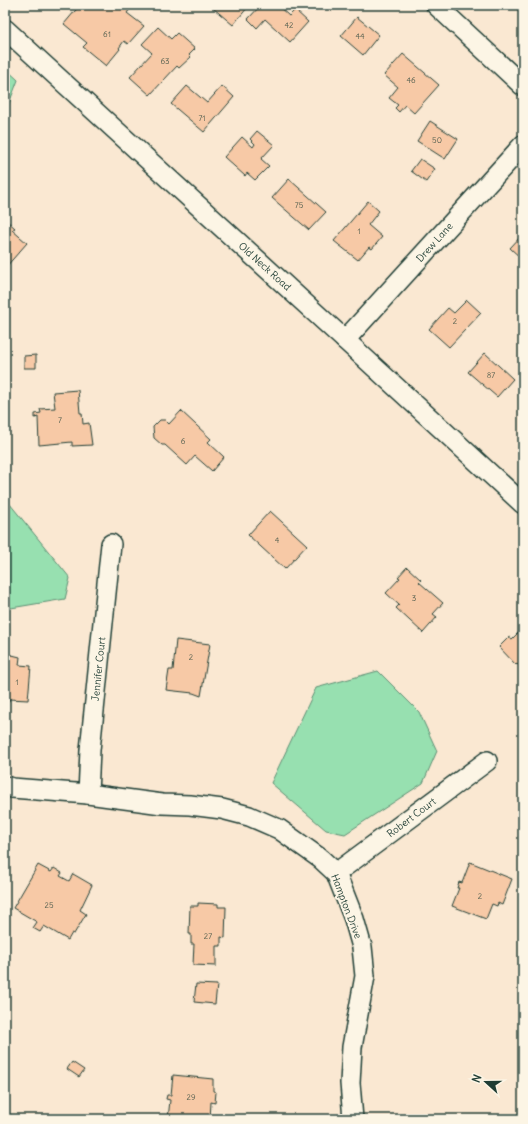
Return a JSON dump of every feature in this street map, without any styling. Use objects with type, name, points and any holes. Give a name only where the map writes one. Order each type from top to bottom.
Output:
[{"type":"street","points":[[436,5],[523,86]]},
{"type":"street","name":"Old Neck Road","points":[[5,29],[346,340],[523,504]]},
{"type":"street","name":"Drew Lane","points":[[346,340],[523,145]]},
{"type":"street","name":"Jennifer Court","points":[[88,794],[90,750],[111,544]]},
{"type":"street","name":"Robert Court","points":[[336,873],[487,761]]},
{"type":"street","name":"Hampton Drive","points":[[5,786],[12,788],[88,794],[162,804],[190,805],[222,809],[249,816],[279,829],[321,858],[336,873],[354,919],[362,947],[365,976],[352,1047],[350,1083],[354,1119]]},
{"type":"green space","points":[[5,68],[18,80],[8,106],[5,109]]},
{"type":"green space","points":[[5,498],[70,578],[65,599],[5,609]]},
{"type":"green space","points":[[378,671],[419,712],[437,751],[423,783],[345,834],[326,830],[271,783],[316,688]]},
{"type":"building","points":[[80,5],[83,8],[86,5],[125,5],[130,9],[127,13],[144,26],[128,44],[124,41],[119,48],[120,49],[106,66],[83,47],[87,43],[64,24]]},
{"type":"building","points":[[216,5],[246,5],[248,7],[233,25],[213,8]]},
{"type":"building","points":[[261,5],[277,5],[289,16],[295,10],[308,22],[290,42],[265,19],[257,28],[248,19]]},
{"type":"building","points":[[357,17],[379,35],[363,55],[341,36]]},
{"type":"building","points":[[158,27],[171,39],[177,33],[195,49],[189,55],[191,57],[179,68],[177,66],[150,95],[130,77],[152,53],[142,44]]},
{"type":"building","points":[[403,54],[439,85],[414,113],[405,105],[399,112],[395,108],[398,105],[389,98],[398,87],[384,75]]},
{"type":"building","points":[[187,86],[207,103],[222,86],[234,97],[204,132],[171,104]]},
{"type":"building","points":[[430,121],[458,139],[445,159],[417,141]]},
{"type":"building","points":[[257,131],[274,145],[261,159],[269,166],[255,180],[247,173],[245,176],[224,157],[242,137],[253,147],[255,144],[250,139]]},
{"type":"building","points":[[420,159],[435,169],[426,182],[411,171]]},
{"type":"building","points":[[289,179],[326,212],[309,230],[272,198]]},
{"type":"building","points":[[368,201],[379,211],[368,225],[382,237],[372,249],[369,247],[358,260],[334,241]]},
{"type":"building","points":[[7,221],[15,228],[12,230],[27,243],[5,268],[5,223]]},
{"type":"building","points":[[523,234],[523,260],[510,248]]},
{"type":"building","points":[[467,300],[481,313],[449,347],[429,329],[448,308],[454,313]]},
{"type":"building","points":[[485,353],[513,379],[497,397],[468,372]]},
{"type":"building","points":[[36,355],[36,368],[24,368],[24,356]]},
{"type":"building","points":[[78,390],[80,413],[82,413],[83,424],[89,423],[92,445],[72,446],[72,442],[39,445],[38,417],[35,418],[35,414],[41,413],[40,409],[55,408],[53,392]]},
{"type":"building","points":[[181,411],[211,439],[208,442],[224,457],[212,471],[195,456],[187,465],[165,445],[162,445],[154,438],[153,427],[160,420],[165,420],[169,424]]},
{"type":"building","points":[[270,511],[307,545],[285,569],[248,535]]},
{"type":"building","points":[[407,567],[421,580],[419,582],[443,603],[433,614],[437,617],[423,633],[396,608],[399,605],[386,593],[400,578],[398,577]]},
{"type":"building","points":[[523,628],[523,669],[517,664],[516,665],[499,647],[509,637],[512,639]]},
{"type":"building","points":[[176,640],[210,644],[201,696],[193,693],[166,690],[169,670],[173,670]]},
{"type":"building","points":[[5,648],[9,649],[8,654],[20,657],[19,665],[31,666],[28,700],[9,699],[9,702],[5,702]]},
{"type":"building","points":[[470,862],[512,879],[502,905],[498,903],[497,906],[492,904],[486,919],[452,906],[459,888],[457,888],[459,882],[462,883]]},
{"type":"building","points":[[38,865],[51,872],[54,868],[62,873],[60,876],[69,881],[73,874],[92,885],[80,910],[86,914],[74,934],[72,933],[68,940],[44,926],[40,932],[33,928],[37,922],[13,908]]},
{"type":"building","points":[[198,903],[218,904],[218,907],[226,907],[225,938],[221,937],[221,946],[216,946],[216,966],[193,965],[194,944],[191,944],[191,934],[189,934],[190,906],[198,906]]},
{"type":"building","points":[[196,984],[217,985],[215,1004],[194,1002]]},
{"type":"building","points":[[72,1062],[84,1070],[79,1077],[67,1069]]},
{"type":"building","points":[[173,1075],[213,1079],[213,1091],[216,1092],[215,1103],[211,1102],[210,1119],[168,1119],[170,1100],[166,1099],[167,1095],[171,1095]]}]
